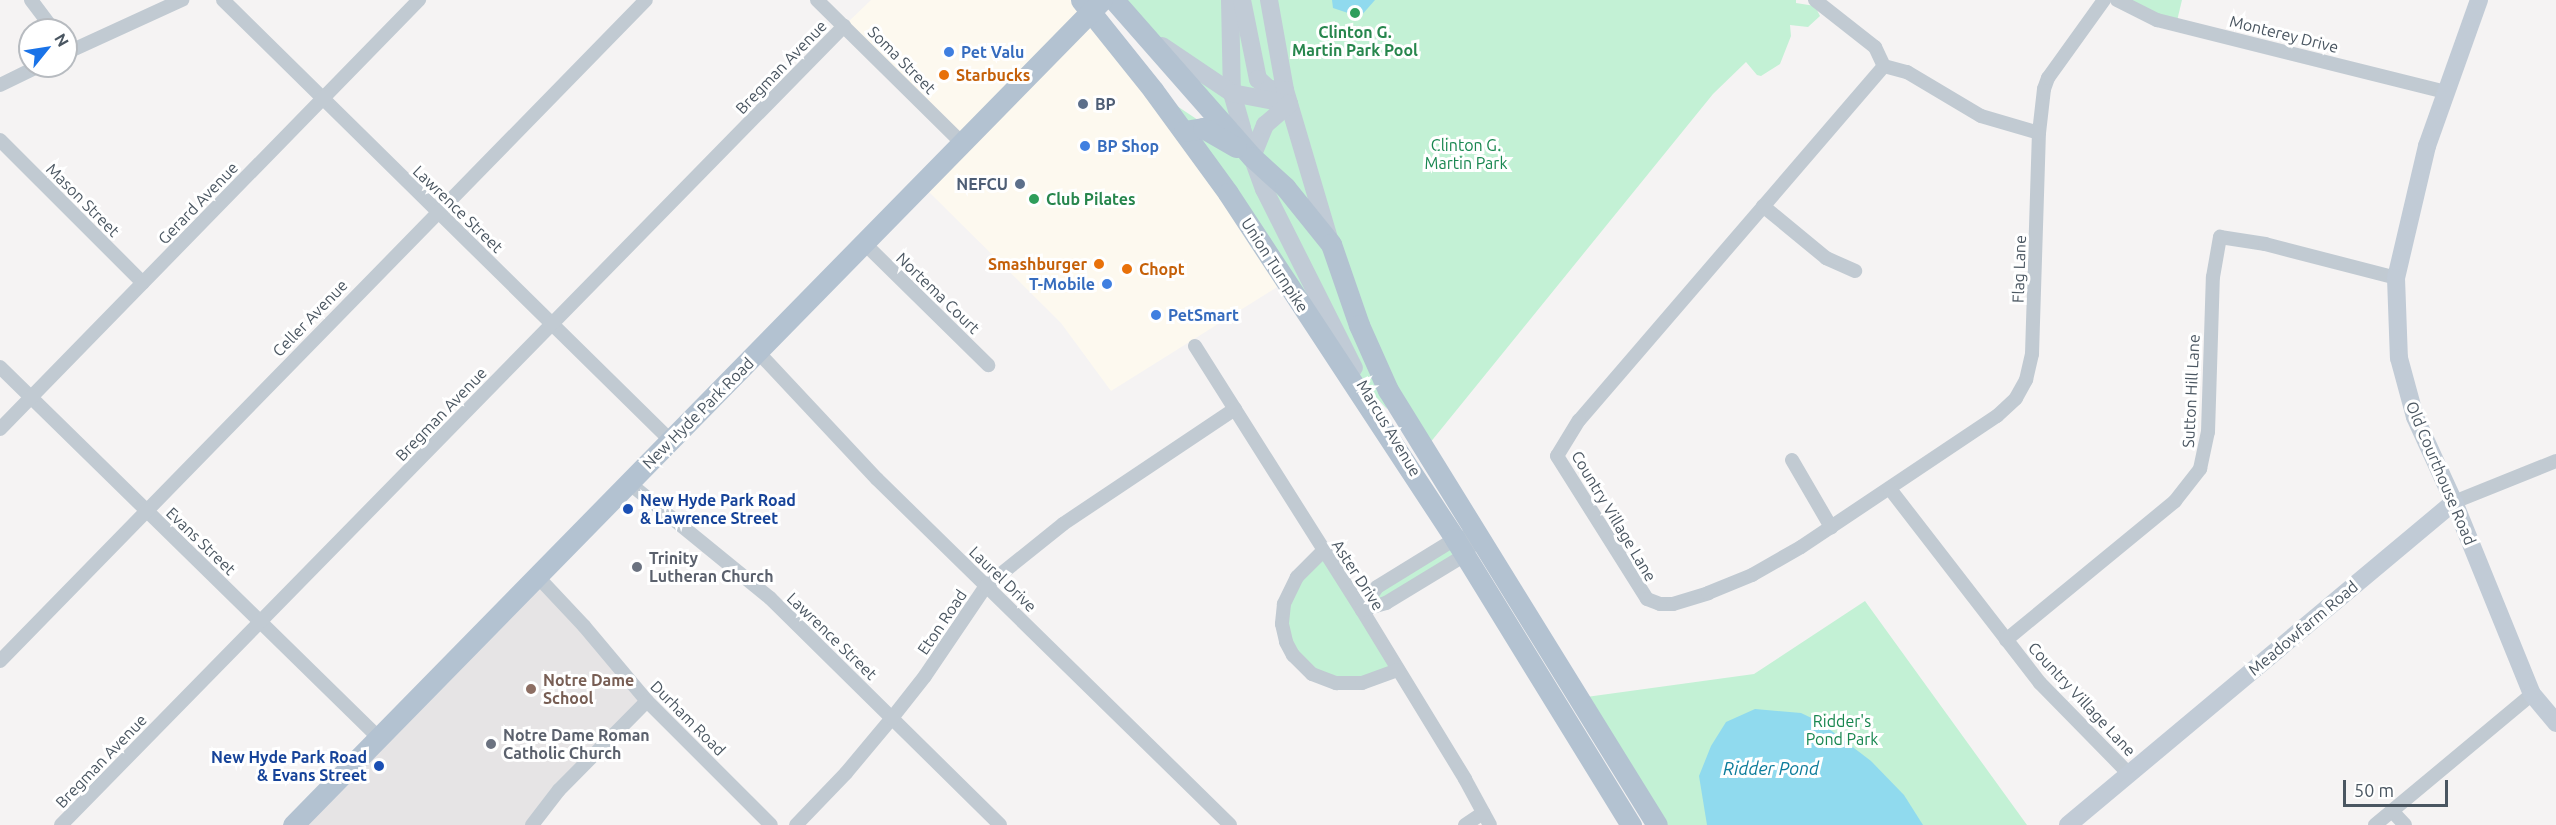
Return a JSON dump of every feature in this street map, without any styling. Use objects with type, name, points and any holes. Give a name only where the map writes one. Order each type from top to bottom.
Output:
[{"type":"main road","points":[[1114,0],[1252,157],[1285,187],[1331,244]]},
{"type":"main road","name":"Union Turnpike","points":[[1091,4],[1228,193],[1460,547]]},
{"type":"main road","name":"New Hyde Park Road","points":[[293,825],[963,144],[1091,4]]},
{"type":"main road","points":[[1184,131],[1203,129],[1252,157]]},
{"type":"main road","name":"Marcus Avenue","points":[[1331,244],[1359,325],[1388,390],[1657,825]]},
{"type":"main road","name":"Marcus Avenue","points":[[1460,547],[1631,825]]},
{"type":"street","points":[[31,0],[45,18]]},
{"type":"street","points":[[78,45],[182,0]]},
{"type":"street","name":"Lawrence Street","points":[[223,0],[670,440]]},
{"type":"street","name":"Gerard Avenue","points":[[0,429],[419,0]]},
{"type":"street","name":"Celler Avenue","points":[[0,661],[646,0]]},
{"type":"street","name":"Soma Street","points":[[818,0],[963,144]]},
{"type":"street","name":"Marcus Avenue","points":[[1230,0],[1232,93],[1264,189],[1343,351],[1460,547]]},
{"type":"street","points":[[1242,0],[1258,79],[1269,89],[1287,97]]},
{"type":"street","name":"Marcus Avenue","points":[[1269,0],[1287,97],[1331,244]]},
{"type":"street","points":[[1815,0],[1875,47],[1884,66],[1907,72],[1981,116],[2039,133]]},
{"type":"street","name":"Flag Lane","points":[[1890,489],[1997,416],[2016,398],[2026,380],[2034,332],[2039,133],[2044,89],[2048,78],[2104,0]]},
{"type":"street","name":"Monterey Drive","points":[[2117,0],[2157,20],[2446,92]]},
{"type":"street","name":"Old Courthouse Road","points":[[2479,0],[2427,146],[2396,278],[2402,374],[2415,417],[2454,502],[2532,694],[2556,723]]},
{"type":"street","points":[[1132,23],[1180,60],[1232,93],[1287,97]]},
{"type":"street","name":"Bregman Avenue","points":[[61,825],[844,26]]},
{"type":"street","name":"Country Village Lane","points":[[1884,66],[1579,420],[1557,456],[1641,592],[1647,599],[1660,604],[1673,604],[1708,593],[1752,574],[1801,548],[1890,489],[2040,683],[2129,774]]},
{"type":"street","points":[[0,85],[18,76]]},
{"type":"street","points":[[1252,157],[1265,125],[1287,97]]},
{"type":"street","name":"Mason Street","points":[[0,140],[143,283]]},
{"type":"street","points":[[1763,206],[1826,258],[1855,272]]},
{"type":"street","name":"Sutton Hill Lane","points":[[2006,640],[2175,501],[2200,469],[2208,432],[2213,277],[2220,237],[2265,244],[2396,278]]},
{"type":"street","name":"Nortema Court","points":[[865,244],[988,365]]},
{"type":"street","name":"Aster Drive","points":[[1195,346],[1362,610],[1486,819]]},
{"type":"street","name":"Laurel Drive","points":[[758,352],[877,479],[1230,825]]},
{"type":"street","name":"Evans Street","points":[[0,367],[379,738]]},
{"type":"street","name":"Eton Road","points":[[796,825],[846,773],[892,718],[925,676],[986,586],[1063,524],[1235,409]]},
{"type":"street","points":[[1792,460],[1831,527]]},
{"type":"street","name":"Meadowfarm Road","points":[[2068,825],[2454,502],[2556,461]]},
{"type":"street","name":"Lawrence Street","points":[[629,483],[770,598],[1000,825]]},
{"type":"street","points":[[1362,610],[1377,587],[1460,547],[1478,535]]},
{"type":"street","points":[[1323,551],[1297,578],[1284,604],[1282,624],[1286,642],[1293,655],[1312,674],[1336,683],[1362,683],[1398,670]]},
{"type":"street","name":"Durham Road","points":[[537,576],[647,701],[771,825]]},
{"type":"street","points":[[2375,825],[2532,694]]},
{"type":"street","points":[[532,825],[559,790],[647,701]]},
{"type":"street","points":[[2392,811],[2405,825]]},
{"type":"street","points":[[1465,825],[1486,819]]},
{"type":"shaded area","points":[[871,0],[1081,0],[1285,282],[1111,391],[1061,323],[923,186],[963,144],[844,26]]},
{"type":"shaded area","name":"Notre Dame School","points":[[537,576],[647,701],[532,825],[293,825]]},
{"type":"green space","name":"Clinton G. Martin Park","points":[[1114,0],[1796,0],[1796,3],[1815,6],[1820,16],[1808,27],[1790,25],[1791,36],[1780,64],[1761,76],[1757,75],[1746,62],[1713,94],[1425,449],[1379,372],[1387,409],[1363,383],[1321,318],[1153,90],[1249,154]]},
{"type":"green space","points":[[2117,0],[2182,0],[2176,25]]},
{"type":"green space","points":[[1455,539],[1465,555],[1362,610],[1377,587]]},
{"type":"green space","points":[[1323,551],[1398,670],[1336,683],[1293,655],[1284,604]]},
{"type":"green space","name":"Ridder's Pond Park","points":[[1865,601],[2027,825],[1657,825],[1579,698],[1754,674]]},
{"type":"water","name":"Clinton G. Martin Park Pool","points":[[1332,0],[1375,0],[1360,17],[1333,8]]},
{"type":"water","name":"Ridder Pond","points":[[1755,709],[1801,713],[1820,722],[1871,761],[1904,795],[1923,825],[1707,825],[1699,776],[1711,746],[1726,722]]},
{"type":"place","name":"Clinton G. Martin Park Pool","points":[[1355,13]]},
{"type":"place","name":"Pet Valu","points":[[949,52]]},
{"type":"place","name":"Starbucks","points":[[944,75]]},
{"type":"place","name":"BP","points":[[1083,104]]},
{"type":"place","name":"BP Shop","points":[[1085,146]]},
{"type":"place","name":"NEFCU","points":[[1020,184]]},
{"type":"place","name":"Club Pilates","points":[[1034,199]]},
{"type":"place","name":"Smashburger","points":[[1099,264]]},
{"type":"place","name":"Chopt","points":[[1127,269]]},
{"type":"place","name":"T-Mobile","points":[[1107,284]]},
{"type":"place","name":"PetSmart","points":[[1156,315]]},
{"type":"place","name":"New Hyde Park Road & Lawrence Street","points":[[628,509]]},
{"type":"place","name":"Trinity Lutheran Church","points":[[637,567]]},
{"type":"place","name":"Notre Dame School","points":[[531,689]]},
{"type":"place","name":"Notre Dame Roman Catholic Church","points":[[491,744]]},
{"type":"place","name":"New Hyde Park Road & Evans Street","points":[[379,766]]}]
